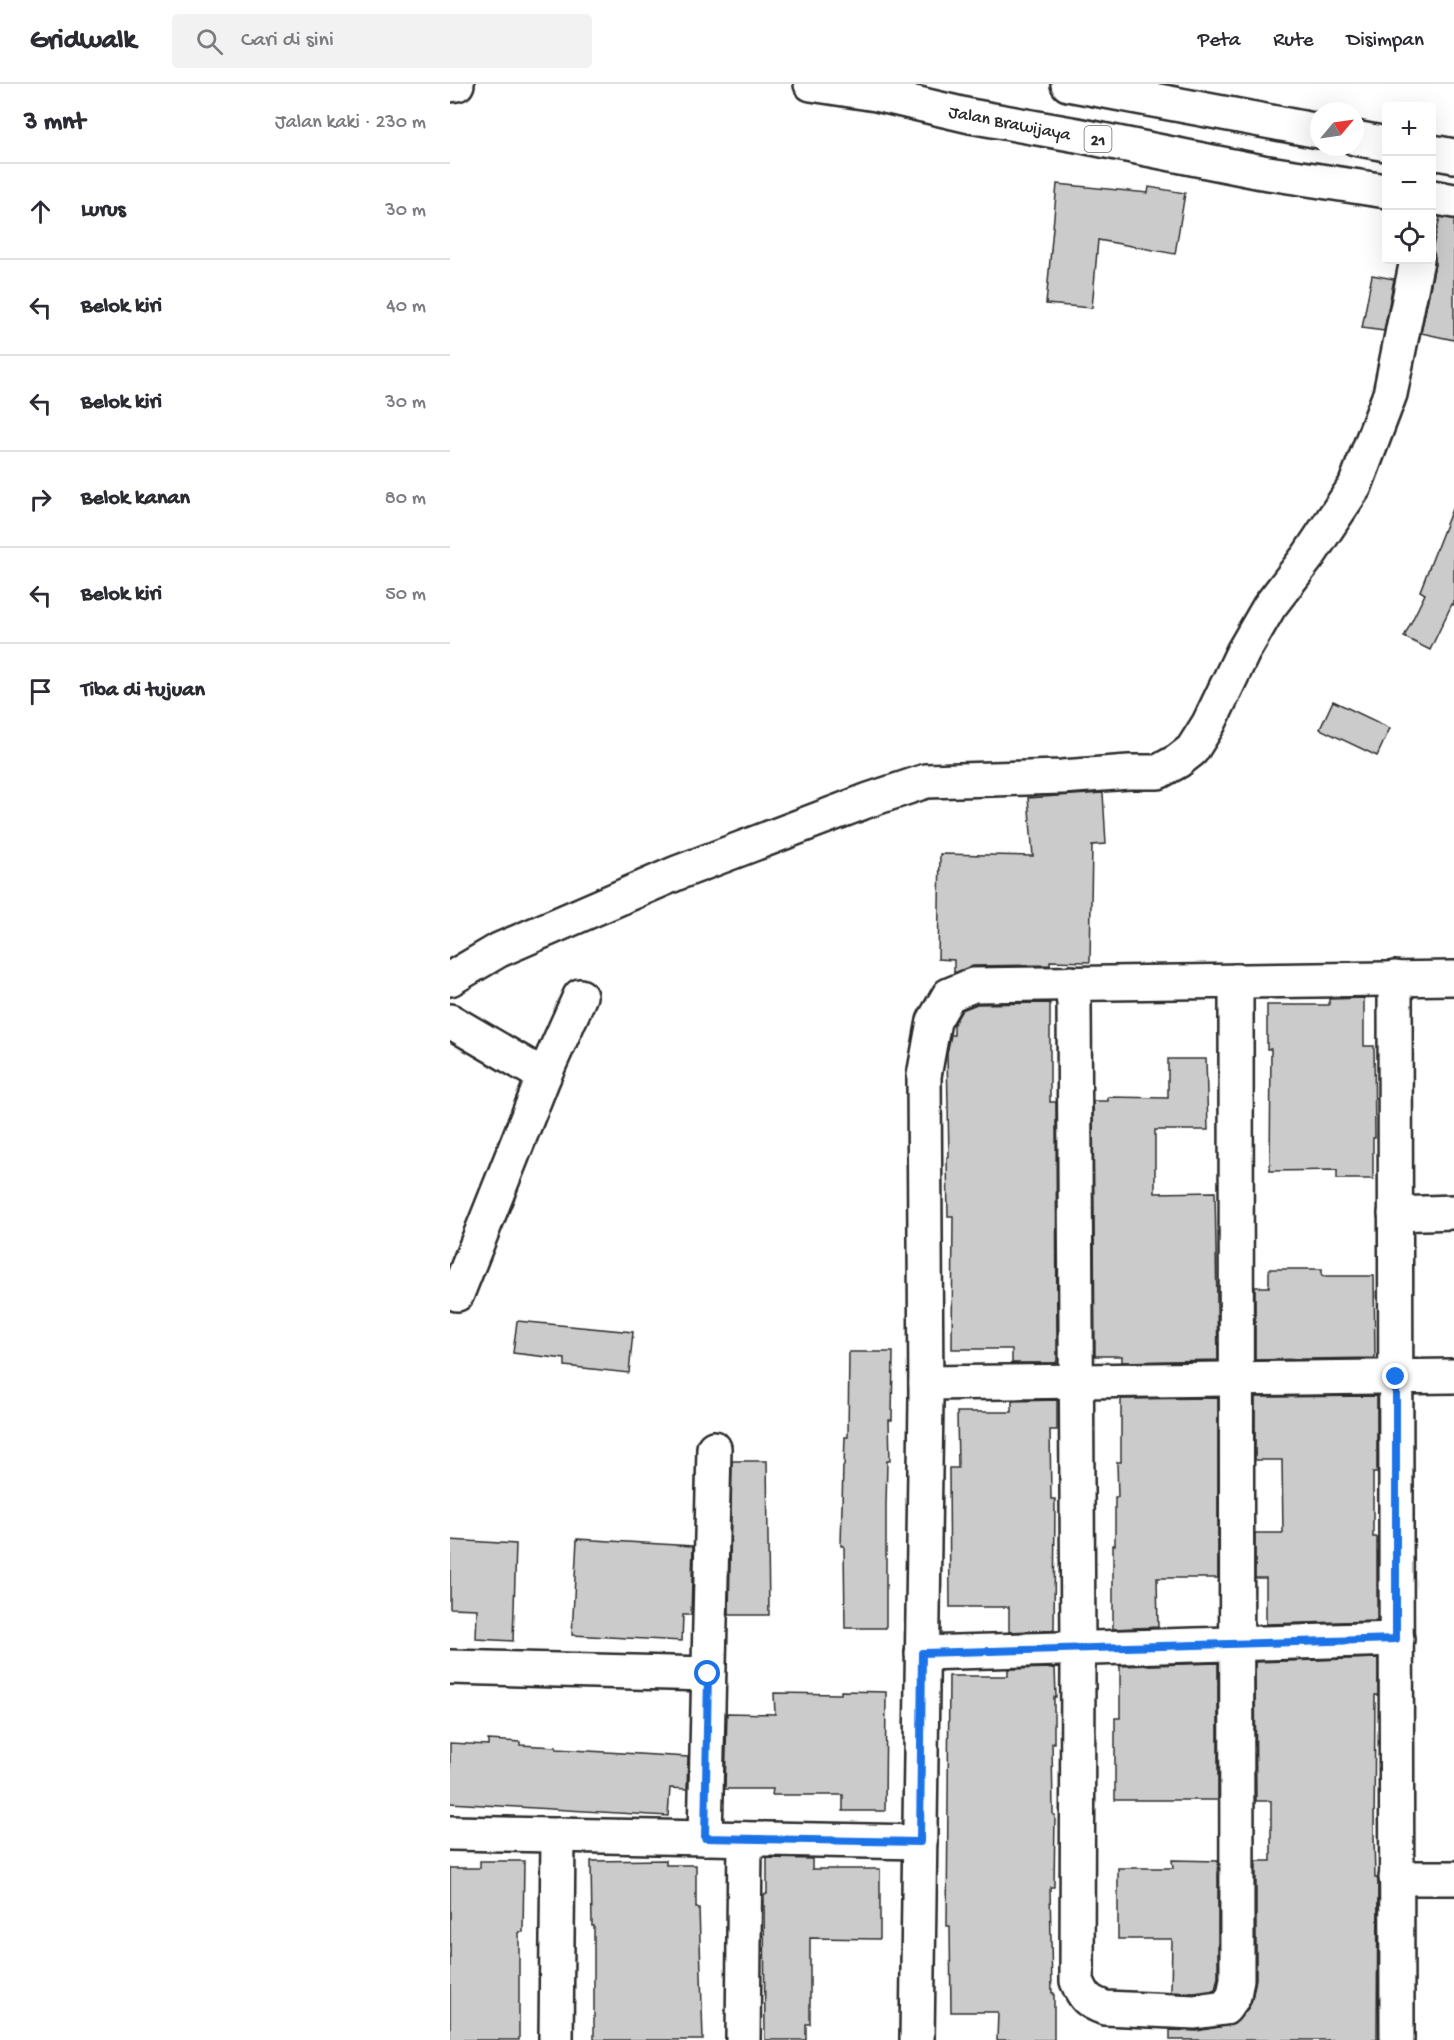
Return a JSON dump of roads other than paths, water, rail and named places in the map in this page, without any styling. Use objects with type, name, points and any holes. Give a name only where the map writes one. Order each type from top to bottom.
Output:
[{"type":"main road","points":[[450,85],[457,84]]},
{"type":"main road","name":"Jalan Brawijaya","points":[[811,84],[876,94],[970,116],[1262,172],[1382,190]]},
{"type":"main road","points":[[1068,84],[1310,129]]},
{"type":"main road","points":[[1364,140],[1382,143]]},
{"type":"main road","points":[[1436,153],[1454,156]]},
{"type":"main road","points":[[1436,198],[1454,201]]},
{"type":"main road","points":[[450,979],[499,950],[677,873],[869,800],[926,782],[1158,772],[1178,761],[1192,750],[1209,723],[1243,652],[1269,607],[1309,555],[1355,486],[1390,394],[1416,264]]},
{"type":"main road","points":[[1395,978],[1397,2040]]},
{"type":"main road","points":[[917,2040],[926,1383],[924,1076],[934,1022],[950,995],[973,985],[1454,978]]},
{"type":"main road","points":[[1071,983],[1074,1003],[1078,1648],[1077,1981],[1083,1996],[1094,2004],[1195,2026],[1225,2008],[1234,1996],[1237,1979],[1236,981]]},
{"type":"main road","points":[[457,1294],[544,1076],[580,996]]},
{"type":"main road","points":[[450,1022],[544,1076]]},
{"type":"main road","points":[[1395,1214],[1454,1212]]},
{"type":"main road","points":[[926,1383],[1454,1377]]},
{"type":"main road","points":[[705,1838],[714,1448]]},
{"type":"main road","points":[[922,1653],[1396,1639]]},
{"type":"main road","points":[[450,1667],[708,1674]]},
{"type":"main road","points":[[450,1833],[920,1842]]},
{"type":"main road","points":[[556,2040],[558,1835]]},
{"type":"main road","points":[[743,2040],[745,1839]]},
{"type":"main road","points":[[1396,1878],[1454,1878]]}]
